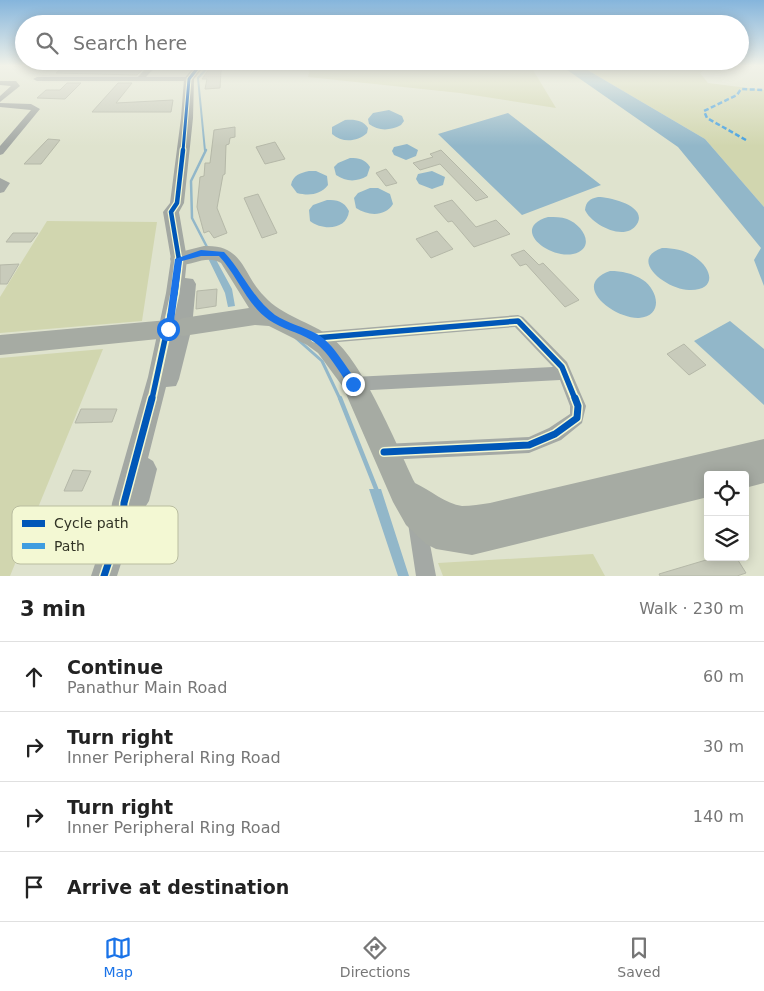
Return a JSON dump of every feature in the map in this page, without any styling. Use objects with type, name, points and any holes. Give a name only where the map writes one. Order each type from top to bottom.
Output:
[{"type":"main road","points":[[195,255],[221,254],[228,258],[255,301],[256,317]]},
{"type":"main road","points":[[0,346],[176,328],[256,317],[315,338],[326,346],[353,384],[409,503],[436,534],[472,540],[704,484]]},
{"type":"main road","points":[[409,503],[424,502],[440,514],[462,520],[490,517],[764,452]]},
{"type":"main road","points":[[749,474],[764,470]]},
{"type":"street","points":[[133,506],[137,501],[176,328],[195,255],[171,212],[177,203],[188,92]]},
{"type":"street","points":[[0,105],[32,106],[36,109],[0,152]]},
{"type":"street","points":[[0,181],[5,183],[0,190]]},
{"type":"street","points":[[315,338],[518,321],[562,367],[578,406],[578,415],[565,428],[529,445],[384,452]]},
{"type":"street","points":[[353,384],[565,373]]},
{"type":"street","points":[[409,503],[426,576]]},
{"type":"street","points":[[104,576],[108,564]]},
{"type":"green space","points":[[449,92],[546,92],[556,108]]},
{"type":"green space","points":[[625,92],[764,92],[764,207],[705,139]]},
{"type":"green space","points":[[47,221],[157,222],[142,321],[0,333],[0,297]]},
{"type":"green space","points":[[103,349],[39,506],[12,506],[12,564],[15,564],[10,576],[0,576],[0,358]]},
{"type":"green space","points":[[593,554],[605,576],[443,576],[438,563]]},
{"type":"water","points":[[599,92],[625,92],[705,139],[764,207],[764,286],[754,260],[761,248],[678,147]]},
{"type":"water","points":[[389,110],[402,116],[404,121],[401,125],[384,129],[376,128],[369,124],[368,119],[373,113]]},
{"type":"water","points":[[508,113],[601,185],[522,215],[438,134]]},
{"type":"water","points":[[345,120],[355,120],[364,123],[368,128],[367,133],[354,140],[336,137],[332,134],[332,127]]},
{"type":"water","points":[[407,144],[418,150],[416,156],[406,160],[394,155],[392,151],[394,147]]},
{"type":"water","points":[[350,158],[362,160],[368,164],[370,167],[367,176],[352,180],[336,175],[334,167],[338,163]]},
{"type":"water","points":[[309,171],[316,171],[327,176],[328,185],[314,194],[297,193],[291,185],[293,179]]},
{"type":"water","points":[[432,171],[445,177],[443,185],[432,189],[419,184],[416,179],[418,174]]},
{"type":"water","points":[[370,188],[378,188],[390,194],[393,204],[390,208],[381,213],[371,214],[356,208],[354,198],[358,193]]},
{"type":"water","points":[[598,197],[619,201],[633,208],[639,218],[637,224],[625,232],[617,232],[601,226],[585,210],[586,204],[589,201]]},
{"type":"water","points":[[327,200],[340,202],[349,211],[344,222],[334,227],[321,226],[310,221],[309,210],[313,205]]},
{"type":"water","points":[[548,217],[567,219],[578,226],[585,237],[584,247],[573,254],[563,254],[553,252],[537,242],[532,228],[537,222]]},
{"type":"water","points":[[662,248],[679,250],[695,257],[709,273],[708,283],[698,289],[680,289],[654,274],[648,260],[652,253]]},
{"type":"water","points":[[207,256],[214,256],[232,289],[235,306],[228,307],[225,293]]},
{"type":"water","points":[[610,271],[631,274],[648,284],[655,296],[656,302],[652,313],[639,318],[629,317],[618,313],[600,300],[595,292],[594,284],[599,277]]},
{"type":"water","points":[[730,321],[764,349],[764,405],[694,341]]},
{"type":"water","points":[[369,489],[381,489],[409,576],[398,576]]},
{"type":"building","points":[[44,92],[72,92],[65,99],[37,98]]},
{"type":"building","points":[[110,92],[125,92],[116,103],[173,100],[171,112],[92,112]]},
{"type":"building","points":[[235,127],[235,137],[230,138],[229,144],[226,145],[225,174],[223,175],[217,208],[227,233],[214,238],[209,231],[204,233],[197,207],[200,177],[204,176],[205,163],[210,163],[214,130]]},
{"type":"building","points":[[48,139],[60,140],[41,164],[24,164]]},
{"type":"building","points":[[275,142],[285,159],[265,164],[256,147]]},
{"type":"building","points":[[441,150],[488,197],[476,201],[440,164],[420,170],[413,163],[433,157],[430,154]]},
{"type":"building","points":[[386,169],[397,183],[386,186],[376,173]]},
{"type":"building","points":[[258,194],[277,233],[262,238],[244,198]]},
{"type":"building","points":[[452,200],[476,227],[496,220],[510,234],[474,247],[452,221],[448,222],[434,206]]},
{"type":"building","points":[[437,231],[453,249],[431,258],[416,239]]},
{"type":"building","points":[[13,233],[38,233],[31,242],[6,242]]},
{"type":"building","points":[[524,250],[539,265],[543,263],[579,300],[565,307],[526,264],[520,266],[511,255]]},
{"type":"building","points":[[19,264],[7,284],[0,284],[0,265]]},
{"type":"building","points":[[217,289],[216,306],[196,309],[197,291]]},
{"type":"building","points":[[684,344],[706,365],[689,375],[667,354]]},
{"type":"building","points":[[81,409],[117,409],[112,422],[75,423]]},
{"type":"building","points":[[73,470],[91,471],[82,491],[64,491]]},
{"type":"building","points":[[704,561],[738,561],[746,573],[737,576],[660,576],[659,574]]},
{"type":"waterway","points":[[199,92],[205,151]]},
{"type":"waterway","points":[[206,150],[191,181],[192,218],[208,249]]},
{"type":"waterway","points":[[296,338],[322,361],[340,399]]},
{"type":"waterway","points":[[340,398],[377,491]]},
{"type":"marked path","points":[[738,92],[737,95],[704,111],[707,118],[746,140]]},
{"type":"cycle path","points":[[124,506],[158,377],[175,293],[179,259],[171,212],[177,203],[188,92]]},
{"type":"cycle path","points":[[315,338],[518,321],[562,367],[578,406],[577,418],[572,423],[555,434],[529,445],[384,452]]},
{"type":"cycle path","points":[[104,576],[108,564]]},
{"type":"route","points":[[168,329],[179,259],[201,253],[221,254],[228,258],[255,301],[272,317],[315,338],[326,346],[353,384]]}]
